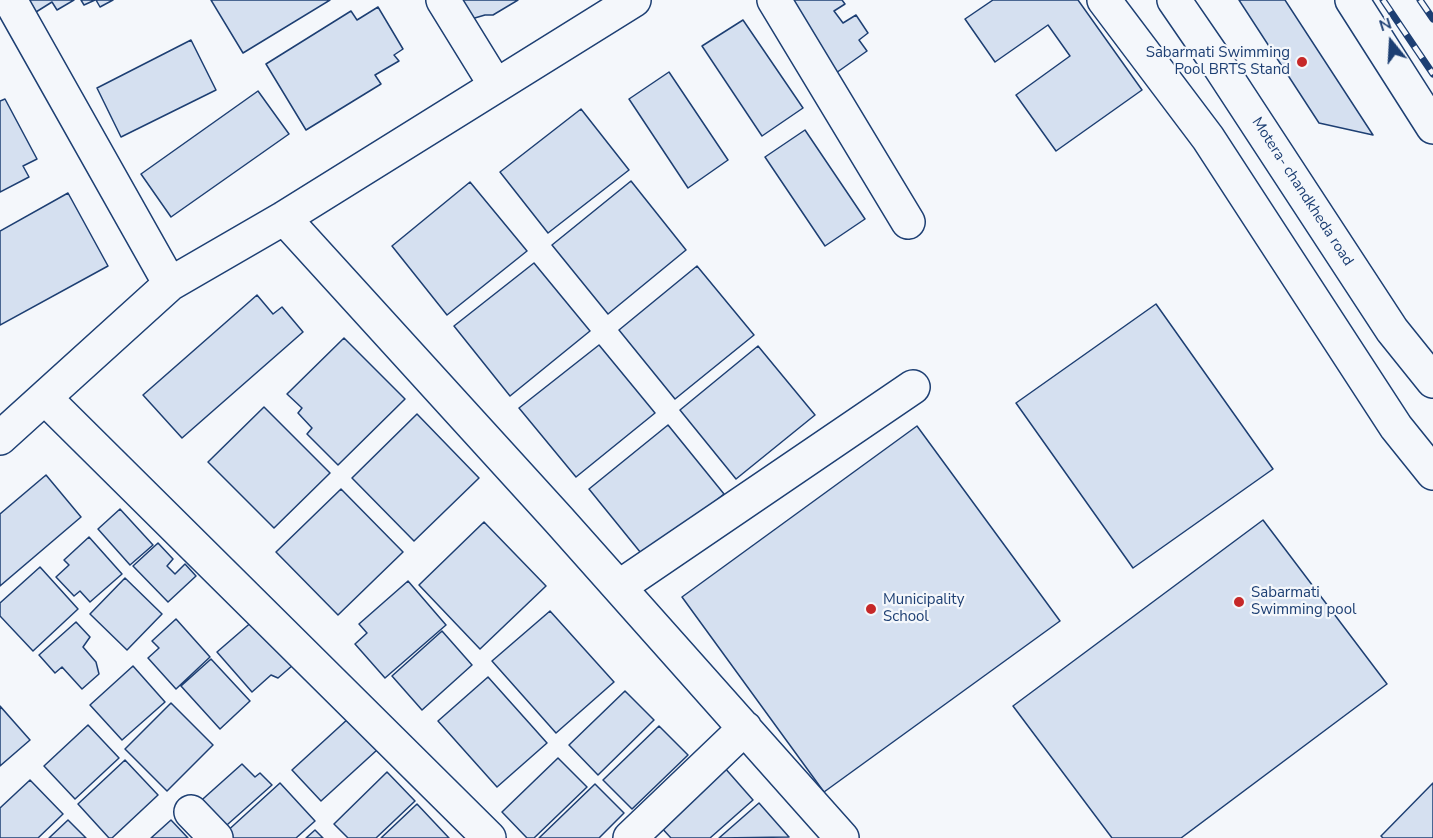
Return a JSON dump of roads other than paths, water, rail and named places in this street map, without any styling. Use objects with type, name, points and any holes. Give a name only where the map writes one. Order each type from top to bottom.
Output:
[{"type":"street","points":[[10,0],[170,284]]},
{"type":"street","points":[[443,0],[496,86]]},
{"type":"street","points":[[0,438],[170,284],[284,218],[634,0]]},
{"type":"street","points":[[774,0],[908,222]]},
{"type":"street","points":[[1104,0],[1208,138],[1396,427],[1433,473]]},
{"type":"street","name":"Motera- chandkheda road","points":[[1174,0],[1392,330],[1433,381]]},
{"type":"street","points":[[1352,0],[1433,127]]},
{"type":"street","points":[[284,218],[620,587],[842,838]]},
{"type":"street","points":[[620,587],[913,387]]},
{"type":"street","points":[[45,398],[489,838]]},
{"type":"street","points":[[630,838],[745,728]]},
{"type":"street","points":[[191,812],[216,838]]},
{"type":"railway","points":[[1383,0],[1433,74]]},
{"type":"railway","points":[[1420,0],[1433,19]]},
{"type":"place","name":"Sabarmati Swimming Pool BRTS Stand","points":[[1302,62]]},
{"type":"place","name":"Sabarmati Swimming pool","points":[[1239,602]]},
{"type":"place","name":"Municipality School","points":[[871,609]]}]
